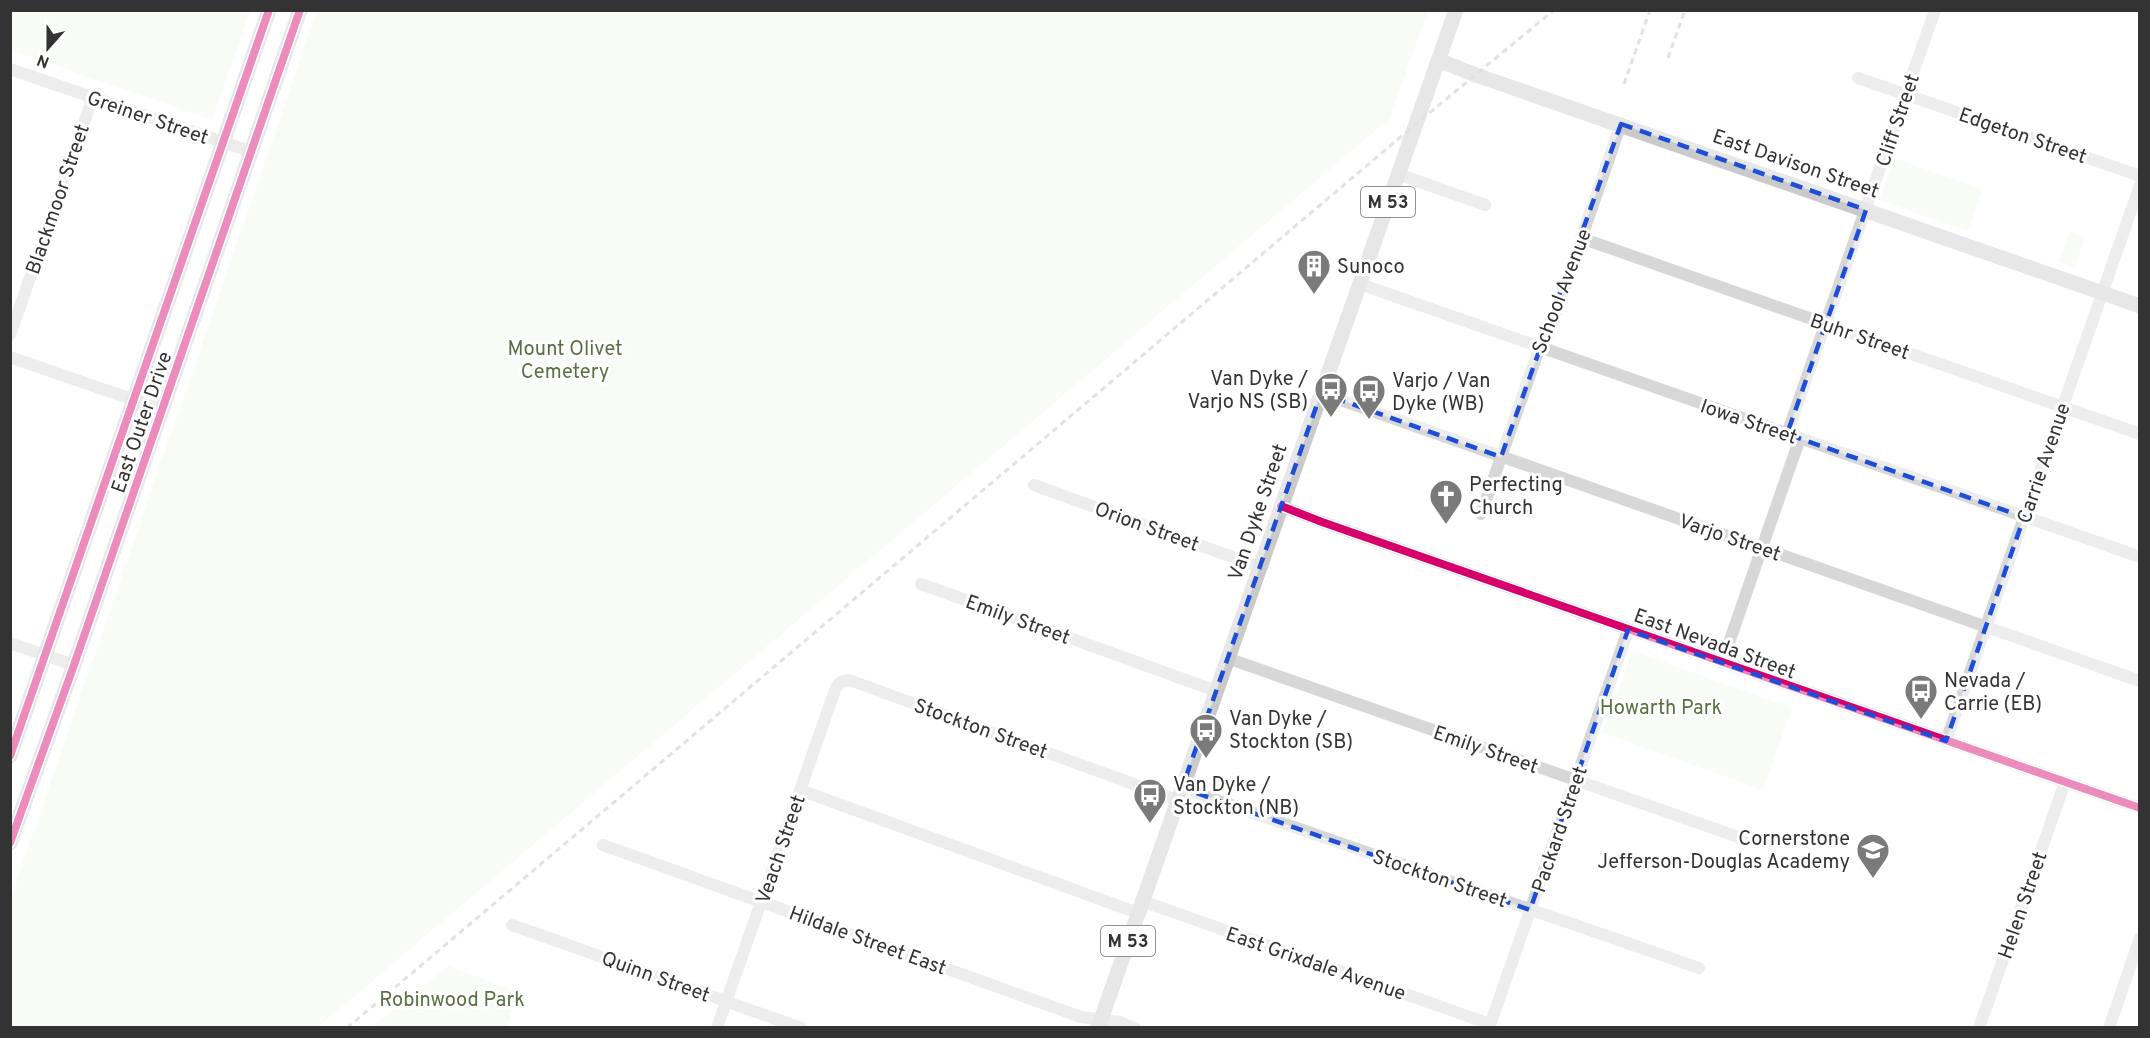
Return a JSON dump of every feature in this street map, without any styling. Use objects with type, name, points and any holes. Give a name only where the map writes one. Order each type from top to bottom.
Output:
[{"type":"main road","name":"East Outer Drive","points":[[10,756],[269,10]]},
{"type":"main road","name":"East Outer Drive","points":[[10,843],[163,410],[300,10]]},
{"type":"main road","name":"Van Dyke Street","points":[[1099,1024],[1456,10]]},
{"type":"main road","name":"East Davison Street","points":[[1438,60],[2139,306]]},
{"type":"street","name":"Cliff Street","points":[[1787,434],[1935,10]]},
{"type":"street","name":"Greiner Street","points":[[10,69],[252,153]]},
{"type":"street","name":"Edgeton Street","points":[[1858,78],[2139,176]]},
{"type":"street","name":"Blackmoor Street","points":[[10,335],[93,97]]},
{"type":"street","name":"School Avenue","points":[[1481,514],[1537,355],[1546,340],[1621,124]]},
{"type":"street","points":[[1398,174],[1485,205]]},
{"type":"street","name":"Carrie Avenue","points":[[1946,741],[2139,185]]},
{"type":"street","name":"Buhr Street","points":[[1581,238],[2139,434]]},
{"type":"street","name":"Iowa Street","points":[[1360,284],[2139,557]]},
{"type":"street","points":[[10,357],[163,410]]},
{"type":"street","name":"Varjo Street","points":[[1321,393],[2139,681]]},
{"type":"street","points":[[1722,663],[1800,438]]},
{"type":"street","name":"Orion Street","points":[[1034,485],[1260,567]]},
{"type":"street","name":"East Nevada Street","points":[[1281,506],[2139,808]]},
{"type":"street","name":"Emily Street","points":[[921,584],[1216,691]]},
{"type":"street","name":"Packard Street","points":[[1490,1026],[1629,630]]},
{"type":"street","points":[[10,643],[74,665]]},
{"type":"street","name":"Emily Street","points":[[1227,658],[1744,840]]},
{"type":"street","name":"Veach Street","points":[[717,1028],[835,690],[841,682],[852,681]]},
{"type":"street","name":"Stockton Street","points":[[852,681],[1699,968]]},
{"type":"street","name":"Helen Street","points":[[1979,1028],[2065,782]]},
{"type":"street","name":"East Grixdale Avenue","points":[[800,790],[1490,1026]]},
{"type":"street","name":"Hildale Street East","points":[[603,845],[1099,1024],[1120,1022],[1136,1028]]},
{"type":"street","name":"Quinn Street","points":[[512,925],[801,1028]]},
{"type":"street","points":[[2109,1028],[2139,938]]},
{"type":"highlighted area","points":[[1621,124],[1866,210],[1787,434],[2024,517],[1946,741],[1628,630],[1530,910],[1182,788],[1321,393],[1501,457]]},
{"type":"green space","points":[[11,10],[250,11],[212,120],[11,50]]},
{"type":"green space","name":"Mount Olivet Cemetery","points":[[317,10],[1428,11],[1389,119],[318,1027],[11,1027],[11,897]]},
{"type":"green space","points":[[1894,158],[1982,189],[1968,231],[1879,200]]},
{"type":"green space","points":[[2070,231],[2085,237],[2075,268],[2059,262]]},
{"type":"green space","name":"Howarth Park","points":[[1633,651],[1792,708],[1763,790],[1603,733]]},
{"type":"green space","name":"Robinwood Park","points":[[448,966],[519,992],[506,1027],[372,1027]]},
{"type":"railway","points":[[347,1028],[1416,124],[1554,10]]},
{"type":"railway","points":[[1624,84],[1650,10]]},
{"type":"railway","points":[[1668,58],[1685,10]]},
{"type":"cycle path","points":[[10,756],[269,10]]},
{"type":"cycle path","points":[[10,843],[74,665],[300,10]]},
{"type":"cycle path","points":[[1281,506],[2140,808]]},
{"type":"place","name":"Sunoco","points":[[1314,295]]},
{"type":"place","name":"Van Dyke / Varjo NS (SB)","points":[[1331,418]]},
{"type":"place","name":"Varjo / Van Dyke (WB)","points":[[1369,420]]},
{"type":"place","name":"Perfecting Church","points":[[1446,525]]},
{"type":"place","name":"Nevada / Carrie (EB)","points":[[1921,720]]},
{"type":"place","name":"Van Dyke / Stockton (SB)","points":[[1206,759]]},
{"type":"place","name":"Van Dyke / Stockton (NB)","points":[[1150,824]]},
{"type":"place","name":"Cornerstone Jefferson-Douglas Academy","points":[[1873,879]]}]
